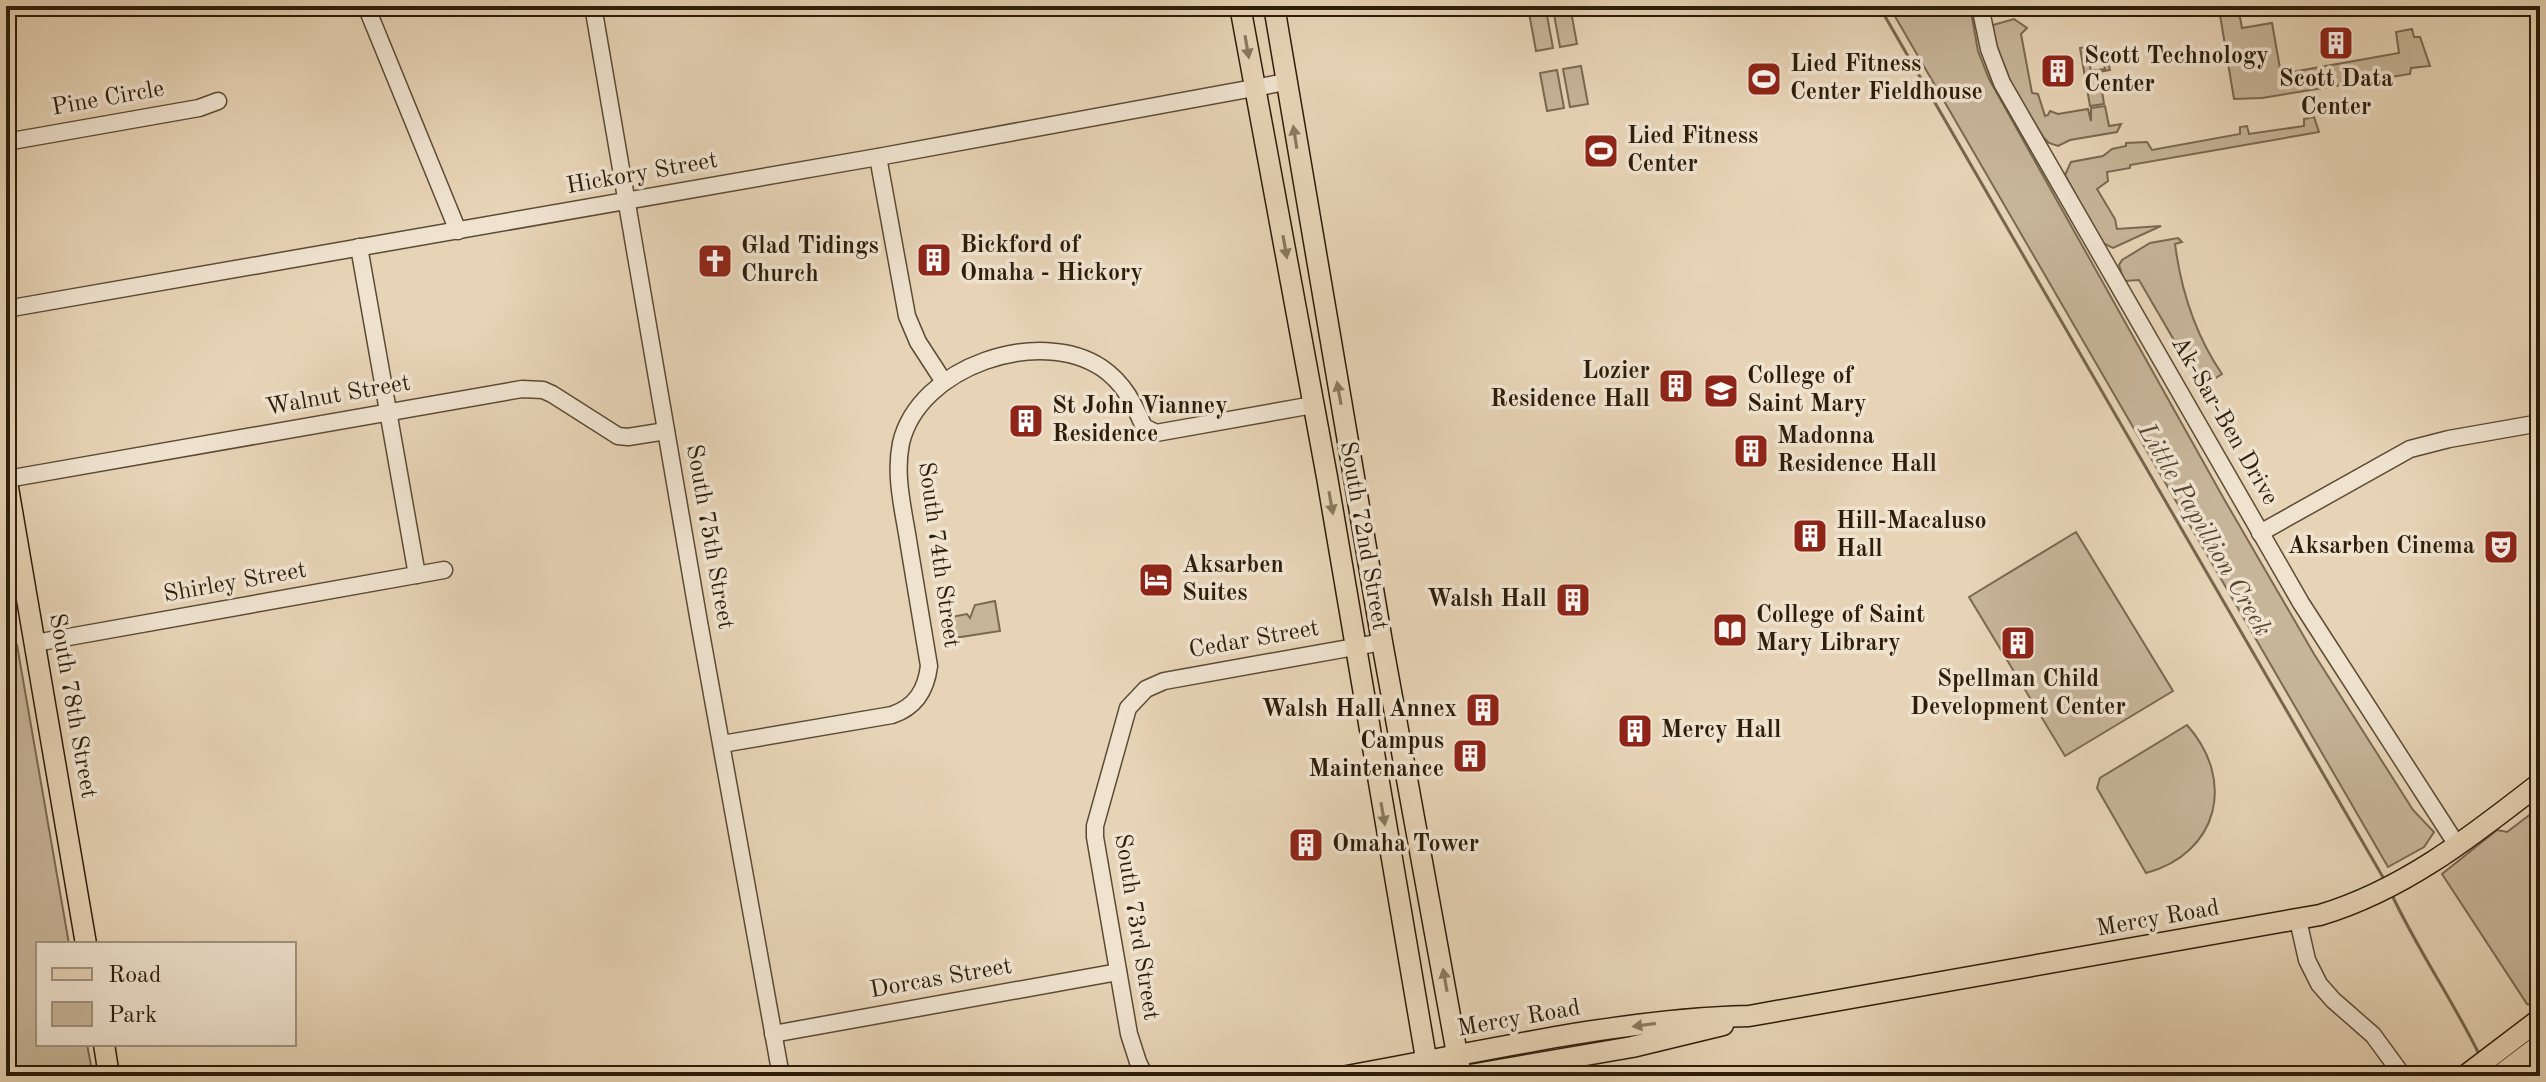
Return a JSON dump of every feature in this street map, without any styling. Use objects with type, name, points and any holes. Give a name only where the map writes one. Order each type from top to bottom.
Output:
[{"type":"main road","name":"South 72nd Street","points":[[1240,6],[1356,646],[1428,1069]]},
{"type":"main road","name":"South 72nd Street","points":[[1274,6],[1382,642],[1461,1070]]},
{"type":"main road","name":"South 78th Street","points":[[6,477],[12,555],[35,643],[86,942]]},
{"type":"main road","name":"Mercy Road","points":[[1347,1076],[1428,1069],[1461,1070],[1676,1038],[1749,1016],[2298,920],[2348,907],[2395,885],[2429,865],[2540,783]]},
{"type":"main road","points":[[2465,1076],[2538,1021]]},
{"type":"main road","points":[[2499,1076],[2540,1045]]},
{"type":"main road","points":[[104,1046],[109,1076]]},
{"type":"street","points":[[366,6],[458,231]]},
{"type":"street","name":"South 75th Street","points":[[593,6],[781,1076]]},
{"type":"street","name":"Ak-Sar-Ben Drive","points":[[1980,6],[1989,49],[2002,83],[2260,533],[2457,845]]},
{"type":"street","name":"Hickory Street","points":[[6,309],[878,157],[1286,82]]},
{"type":"street","name":"Pine Circle","points":[[6,142],[199,108],[218,101]]},
{"type":"street","points":[[878,157],[907,316],[918,342],[944,382],[953,374],[988,360],[1032,353],[1068,353],[1088,360],[1112,376],[1128,393],[1144,427],[1156,433],[1313,405]]},
{"type":"street","points":[[359,247],[417,575]]},
{"type":"street","name":"South 74th Street","points":[[722,744],[892,715],[910,706],[920,696],[928,680],[929,666],[900,491],[899,460],[902,440],[913,416],[944,382]]},
{"type":"street","name":"Walnut Street","points":[[6,477],[530,389],[552,394],[618,436],[666,431]]},
{"type":"street","points":[[2260,533],[2410,449],[2540,423]]},
{"type":"street","name":"Shirley Street","points":[[35,643],[444,570]]},
{"type":"street","name":"Cedar Street","points":[[1139,695],[1164,681],[1382,642]]},
{"type":"street","name":"South 73rd Street","points":[[1139,695],[1128,708],[1124,720],[1095,826],[1095,837],[1134,1051],[1145,1076]]},
{"type":"street","points":[[2298,920],[2305,953],[2319,984],[2373,1035],[2403,1076]]},
{"type":"street","name":"Dorcas Street","points":[[773,1034],[1118,972]]},
{"type":"green space","points":[[1570,6],[1577,44],[1560,47],[1553,9]]},
{"type":"green space","points":[[1889,6],[1970,6],[1978,51],[1989,79],[2314,654],[2413,810],[2434,832],[2424,847],[2388,867]]},
{"type":"green space","points":[[1546,10],[1553,48],[1536,51],[1529,13]]},
{"type":"green space","points":[[2239,12],[2242,28],[2272,23],[2281,74],[2399,53],[2396,32],[2412,29],[2414,37],[2420,37],[2430,66],[2411,68],[2410,74],[2262,98],[2234,99],[2220,15]]},
{"type":"green space","points":[[2014,19],[2027,28],[2021,34],[2032,93],[2038,94],[2045,116],[2050,111],[2058,114],[2088,109],[2091,121],[2091,108],[2105,106],[2109,126],[2121,124],[2117,132],[2070,140],[2058,146],[2044,138],[2004,70],[1995,40],[1993,25]]},
{"type":"green space","points":[[2086,47],[2091,71],[2105,69],[2103,57],[2106,56],[2110,70],[2099,72],[2104,104],[2090,106],[2080,48]]},
{"type":"green space","points":[[1581,66],[1588,104],[1570,107],[1563,69]]},
{"type":"green space","points":[[1557,70],[1564,108],[1547,111],[1540,73]]},
{"type":"green space","points":[[2314,117],[2319,132],[2130,165],[2130,168],[2107,172],[2108,181],[2097,189],[2115,219],[2117,229],[2161,226],[2113,248],[2101,242],[2065,175],[2071,162],[2103,156],[2112,149],[2126,146],[2126,143],[2147,142],[2152,150],[2240,134],[2240,127],[2247,126],[2249,134],[2304,126],[2304,119]]},
{"type":"green space","points":[[2178,238],[2182,242],[2175,244],[2191,312],[2222,374],[2203,386],[2139,280],[2124,281],[2119,265],[2150,243]]},
{"type":"green space","points":[[2076,532],[2173,691],[2065,756],[1969,597]]},
{"type":"green space","points":[[995,601],[1000,631],[954,638],[951,617],[967,614],[970,618],[975,605]]},
{"type":"green space","points":[[17,645],[69,942],[36,942],[36,1046],[87,1046],[93,1076],[6,1076],[6,647]]},
{"type":"green space","points":[[2187,725],[2202,746],[2212,769],[2215,791],[2212,812],[2204,832],[2190,849],[2171,863],[2146,873],[2097,788],[2100,778]]},
{"type":"green space","points":[[2540,807],[2540,1007],[2527,1004],[2442,874],[2497,830],[2507,832]]},
{"type":"waterway","name":"Little Papillion Creek","points":[[1879,6],[2384,879]]},
{"type":"waterway","name":"Little Papillion Creek","points":[[2391,893],[2479,1054]]},
{"type":"place","name":"Scott Data Center","points":[[2336,43]]},
{"type":"place","name":"Scott Technology Center","points":[[2058,71]]},
{"type":"place","name":"Lied Fitness Center Fieldhouse","points":[[1764,79]]},
{"type":"place","name":"Lied Fitness Center","points":[[1601,151]]},
{"type":"place","name":"Bickford of Omaha - Hickory","points":[[934,260]]},
{"type":"place","name":"Glad Tidings Church","points":[[715,261]]},
{"type":"place","name":"Lozier Residence Hall","points":[[1676,386]]},
{"type":"place","name":"College of Saint Mary","points":[[1721,391]]},
{"type":"place","name":"St John Vianney Residence","points":[[1026,421]]},
{"type":"place","name":"Madonna Residence Hall","points":[[1751,451]]},
{"type":"place","name":"Hill-Macaluso Hall","points":[[1810,536]]},
{"type":"place","name":"Aksarben Cinema","points":[[2501,547]]},
{"type":"place","name":"Aksarben Suites","points":[[1156,580]]},
{"type":"place","name":"Walsh Hall","points":[[1573,600]]},
{"type":"place","name":"College of Saint Mary Library","points":[[1730,630]]},
{"type":"place","name":"Spellman Child Development Center","points":[[2018,643]]},
{"type":"place","name":"Walsh Hall Annex","points":[[1483,710]]},
{"type":"place","name":"Mercy Hall","points":[[1635,731]]},
{"type":"place","name":"Campus Maintenance","points":[[1470,756]]},
{"type":"place","name":"Omaha Tower","points":[[1306,845]]}]
